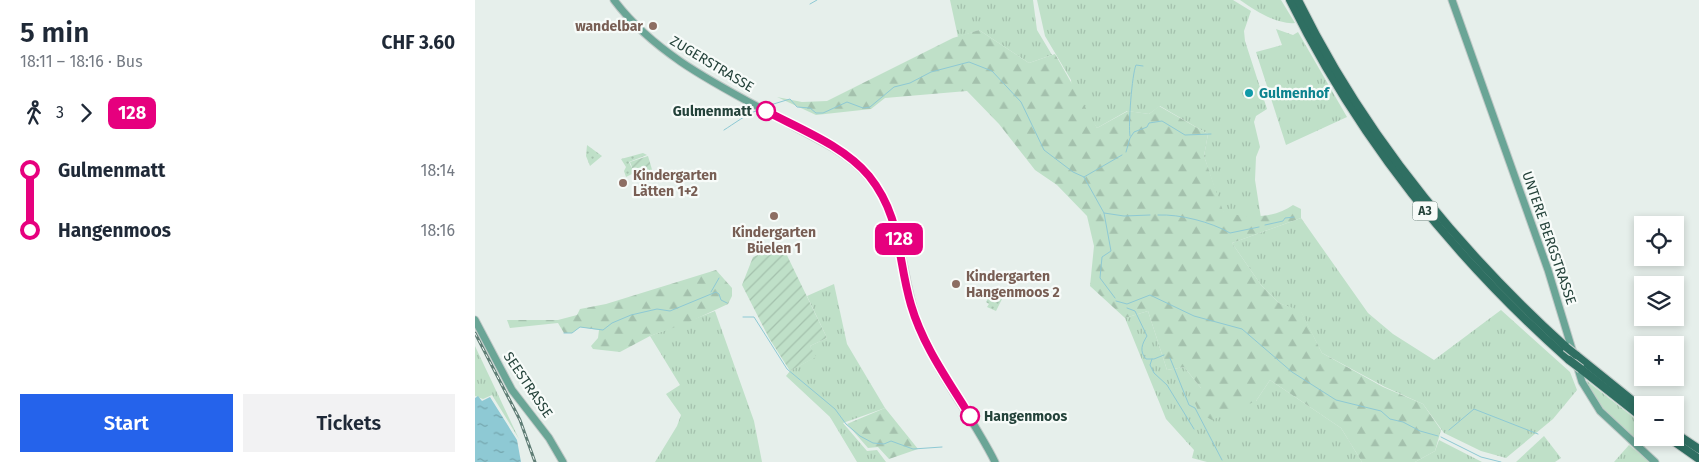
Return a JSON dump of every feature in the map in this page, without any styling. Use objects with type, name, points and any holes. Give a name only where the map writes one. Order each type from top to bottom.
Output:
[{"type":"highway","name":"A3","points":[[1290,0],[1350,107],[1408,190],[1487,281],[1573,358],[1634,402]]},
{"type":"highway","name":"A3","points":[[1298,0],[1357,104],[1419,191],[1492,275],[1566,347],[1581,369],[1634,411]]},
{"type":"highway","points":[[1684,439],[1699,450]]},
{"type":"highway","points":[[1680,446],[1699,459]]},
{"type":"main road","name":"ZUGERSTRASSE","points":[[614,0],[650,38],[676,59],[840,152],[868,175],[882,195],[893,218],[911,304],[921,332],[933,357],[977,427],[995,462]]},
{"type":"main road","name":"UNTERE BERGSTRASSE","points":[[1452,0],[1548,270],[1582,382],[1600,411],[1655,462]]},
{"type":"main road","name":"SEESTRASSE","points":[[475,320],[512,390],[549,438],[563,462]]},
{"type":"green space","points":[[950,0],[1033,0],[1037,30],[1052,55],[1029,63],[979,30],[958,37]]},
{"type":"green space","points":[[1037,0],[1233,0],[1251,11],[1244,31],[1245,41],[1267,109],[1256,116],[1254,122],[1260,147],[1256,157],[1255,180],[1261,218],[1242,221],[1222,211],[1204,156],[1208,134],[1160,106],[1149,114],[1127,111],[1097,128],[1072,92],[1071,80],[1045,36]]},
{"type":"green space","points":[[1240,0],[1281,0],[1295,23],[1281,22],[1273,19]]},
{"type":"green space","points":[[1276,29],[1293,35],[1298,32],[1347,117],[1286,145],[1256,52],[1282,45]]},
{"type":"green space","points":[[979,30],[1029,63],[1055,54],[1097,128],[1128,111],[1149,114],[1159,106],[1208,134],[1204,156],[1223,211],[1231,214],[1259,216],[1277,213],[1293,205],[1301,209],[1301,218],[1232,243],[1261,285],[1279,303],[1301,311],[1322,353],[1383,387],[1423,404],[1441,430],[1435,451],[1415,462],[1362,462],[1341,428],[1270,380],[1256,401],[1212,420],[1199,413],[1193,398],[1201,388],[1184,367],[1167,370],[1148,311],[1125,318],[1090,286],[1094,246],[1087,216],[1057,185],[1035,170],[999,124],[967,91],[885,98],[871,109],[816,115],[777,97],[802,102],[827,101],[953,38]]},
{"type":"green space","points":[[587,145],[602,156],[590,166],[586,156]]},
{"type":"green space","points":[[643,153],[647,155],[629,162],[634,173],[626,177],[624,171],[626,167],[621,159]]},
{"type":"green space","points":[[648,156],[653,173],[637,181],[630,162]]},
{"type":"green space","points":[[1301,218],[1368,313],[1393,334],[1434,360],[1501,310],[1570,372],[1577,390],[1553,419],[1506,458],[1481,451],[1444,433],[1423,404],[1385,387],[1322,353],[1301,312],[1279,303],[1261,285],[1232,243]]},
{"type":"green space","points":[[782,245],[827,338],[810,346],[816,357],[790,371],[769,338],[742,285],[753,257]]},
{"type":"green space","points":[[716,270],[732,288],[732,296],[728,304],[687,323],[650,336],[620,352],[593,349],[591,346],[598,338],[599,330],[580,327],[572,333],[564,333],[558,323],[510,328],[507,320],[558,320],[577,315],[580,309],[606,304]]},
{"type":"green space","points":[[834,284],[847,344],[885,408],[843,423],[867,451],[877,450],[886,462],[857,462],[830,417],[786,376],[790,371],[815,357],[810,346],[827,338],[807,296]]},
{"type":"green space","points":[[994,293],[1003,297],[996,311],[987,307],[989,304],[986,302],[990,295],[993,296]]},
{"type":"green space","points":[[715,311],[754,421],[762,462],[655,462],[677,426],[681,415],[666,394],[680,385],[650,336]]},
{"type":"green space","points":[[1148,311],[1167,370],[1184,367],[1201,388],[1256,401],[1270,380],[1341,428],[1362,462],[1207,462],[1192,458],[1194,450],[1166,419],[1125,318]]},
{"type":"green space","points":[[475,346],[519,439],[492,395],[483,399],[475,396]]},
{"type":"green space","points":[[1587,381],[1634,418],[1634,439],[1601,408],[1589,390]]},
{"type":"green space","points":[[885,408],[918,449],[889,459],[878,447],[868,448],[847,424]]},
{"type":"green space","points":[[1544,436],[1561,458],[1555,462],[1516,462]]},
{"type":"green space","points":[[1439,440],[1482,462],[1415,462],[1435,451]]},
{"type":"green space","points":[[1629,445],[1650,462],[1614,462]]},
{"type":"water","points":[[478,396],[482,401],[490,397],[517,440],[521,462],[475,462],[475,398]]},
{"type":"waterway","points":[[810,4],[817,0]]},
{"type":"waterway","points":[[767,106],[790,99],[797,107],[810,108],[816,113],[823,113],[847,102],[863,108],[870,107],[894,87],[910,83],[931,72],[969,62],[992,71],[1021,102],[1044,150],[1073,172],[1084,177],[1104,213],[1111,251],[1102,257],[1100,278],[1115,298]]},
{"type":"waterway","points":[[1130,136],[1130,112],[1135,70],[1136,65],[1143,66]]},
{"type":"waterway","points":[[724,130],[756,111]]},
{"type":"waterway","points":[[1126,152],[1134,132],[1147,127],[1149,123],[1162,121],[1185,135],[1211,134]]},
{"type":"waterway","points":[[1084,177],[1122,155]]},
{"type":"waterway","points":[[1104,213],[1124,216],[1150,215]]},
{"type":"waterway","points":[[1158,215],[1195,220],[1214,225],[1230,233],[1259,227]]},
{"type":"waterway","points":[[1265,225],[1294,217]]},
{"type":"waterway","points":[[711,292],[719,278]]},
{"type":"waterway","points":[[564,333],[572,333],[580,327],[603,330],[612,323],[631,315],[657,309],[670,311],[716,292],[721,300],[727,303]]},
{"type":"waterway","points":[[1116,301],[1127,304],[1150,295],[1194,316],[1242,329],[1292,372],[1336,400],[1381,411],[1390,419],[1403,422],[1420,431],[1438,436]]},
{"type":"waterway","points":[[1127,308],[1135,311],[1147,336],[1142,348],[1146,359],[1154,359],[1164,355]]},
{"type":"waterway","points":[[743,317],[754,317],[787,369],[835,409],[846,424],[860,436],[873,443],[884,444],[891,441],[913,449],[942,447]]},
{"type":"waterway","points":[[1170,358],[1189,405],[1195,408],[1222,460]]},
{"type":"waterway","points":[[1152,359],[1150,365],[1154,373],[1167,385],[1194,429]]},
{"type":"waterway","points":[[1449,430],[1474,409],[1538,434]]},
{"type":"waterway","points":[[1441,437],[1481,457],[1501,462]]},
{"type":"railway","points":[[475,333],[520,420],[535,462]]},
{"type":"bus line","name":"128","points":[[766,111],[848,158],[868,175],[882,195],[893,218],[911,304],[921,332],[933,357],[970,416]]},
{"type":"place","name":"wandelbar","points":[[653,26]]},
{"type":"place","name":"Gulmenhof","points":[[1249,93]]},
{"type":"place","name":"Gulmenmatt","points":[[766,111]]},
{"type":"place","name":"Kindergarten Lätten 1+2","points":[[623,183]]},
{"type":"place","name":"Kindergarten Büelen 1","points":[[774,216]]},
{"type":"place","name":"Kindergarten Hangenmoos 2","points":[[956,284]]},
{"type":"place","name":"Hangenmoos","points":[[970,416]]}]
